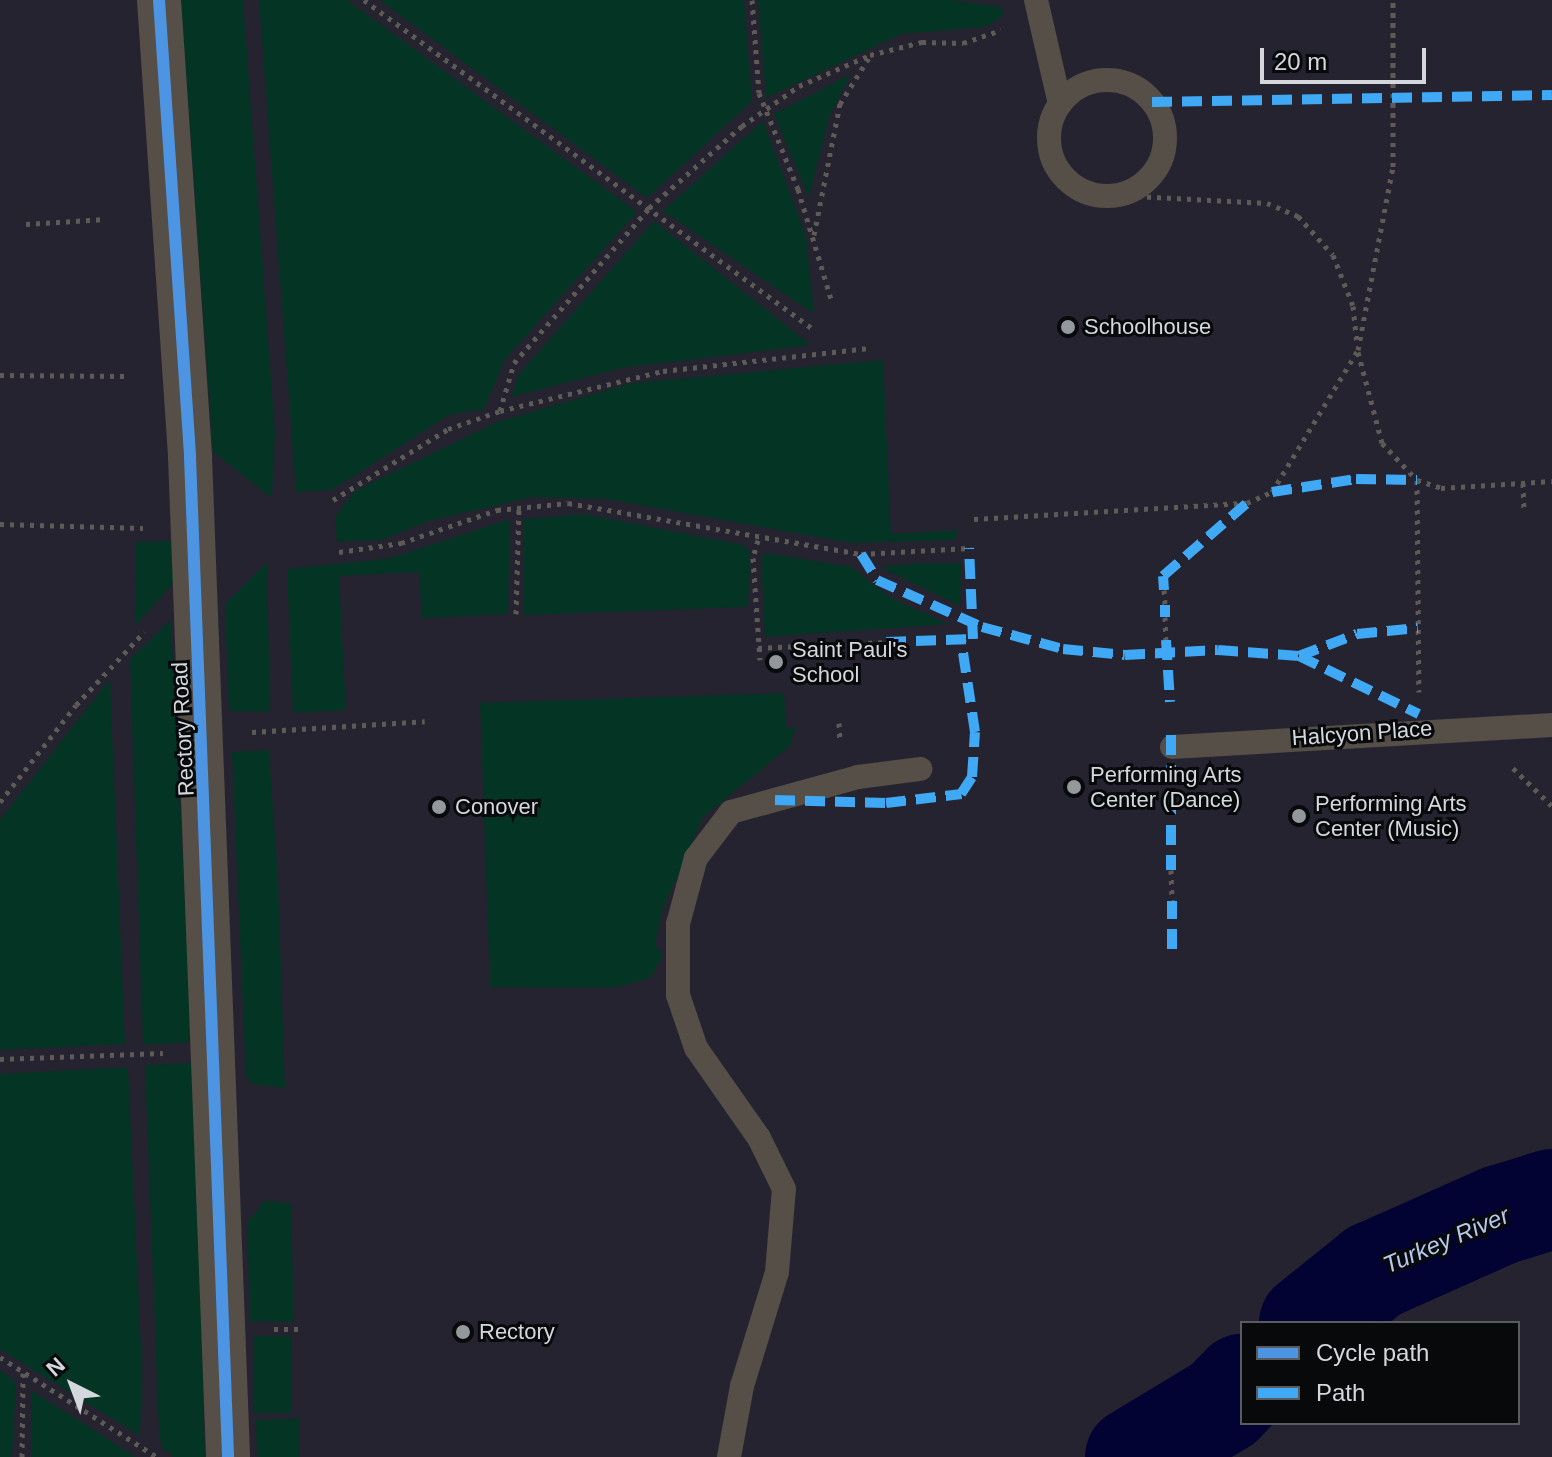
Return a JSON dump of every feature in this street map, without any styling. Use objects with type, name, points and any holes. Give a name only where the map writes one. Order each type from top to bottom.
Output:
[{"type":"street","name":"Rectory Road","points":[[159,0],[203,735],[228,1457]]},
{"type":"lane","points":[[1038,9],[1060,104],[1049,142],[1054,162],[1082,190],[1117,195],[1135,189],[1160,162],[1165,145],[1158,110],[1146,95],[1112,80],[1093,82],[1060,104]]},
{"type":"lane","name":"Halcyon Place","points":[[1172,747],[1419,729],[1552,725]]},
{"type":"lane","points":[[729,1457],[742,1386],[777,1272],[784,1189],[759,1138],[696,1048],[678,995],[678,924],[696,858],[731,812],[858,777],[920,769]]},
{"type":"path","points":[[364,0],[813,329]]},
{"type":"path","points":[[752,0],[765,109],[813,239],[832,302]]},
{"type":"path","points":[[974,519],[1247,503],[1272,492],[1358,350],[1393,167],[1393,0]]},
{"type":"path","points":[[500,411],[514,363],[649,208],[765,109],[799,86],[870,55],[922,42],[963,43],[1038,9]]},
{"type":"path","points":[[813,239],[840,104],[870,55]]},
{"type":"path","points":[[1117,195],[1267,203],[1298,216],[1333,255],[1353,306],[1358,350],[1382,443],[1417,480],[1441,488],[1552,481]]},
{"type":"path","points":[[26,224],[106,219]]},
{"type":"path","points":[[333,500],[448,429],[500,411],[663,371],[867,348]]},
{"type":"path","points":[[0,375],[124,376]]},
{"type":"path","points":[[1417,480],[1419,729]]},
{"type":"path","points":[[1523,483],[1524,508]]},
{"type":"path","points":[[339,552],[401,543],[519,507],[568,503],[633,510],[758,540],[861,554],[969,548]]},
{"type":"path","points":[[516,614],[519,507]]},
{"type":"path","points":[[0,524],[157,528]]},
{"type":"path","points":[[758,540],[760,660]]},
{"type":"path","points":[[1164,590],[1165,605]]},
{"type":"path","points":[[1165,617],[1166,640]]},
{"type":"path","points":[[0,802],[76,705],[154,622]]},
{"type":"path","points":[[758,648],[886,642]]},
{"type":"path","points":[[203,735],[425,721]]},
{"type":"path","points":[[1171,870],[1172,901]]},
{"type":"path","points":[[0,1059],[216,1051]]},
{"type":"path","points":[[0,1357],[157,1457]]},
{"type":"path","points":[[22,1457],[23,1372]]},
{"type":"shaded area","name":"Saint Paul's School","points":[[0,0],[1552,0],[1552,1457],[0,1457]]},
{"type":"green space","points":[[181,0],[243,0],[275,433],[272,498],[213,452]]},
{"type":"green space","points":[[259,0],[347,0],[637,212],[505,359],[484,409],[449,415],[332,490],[296,492]]},
{"type":"green space","points":[[380,0],[744,0],[752,101],[647,198]]},
{"type":"green space","points":[[758,0],[949,0],[1002,7],[1003,16],[985,27],[901,34],[766,98]]},
{"type":"green space","points":[[851,74],[829,117],[809,198],[774,114]]},
{"type":"green space","points":[[763,121],[806,236],[814,314],[663,211]]},
{"type":"green space","points":[[654,221],[811,345],[622,368],[511,397],[519,374]]},
{"type":"green space","points":[[883,360],[891,534],[958,530],[955,540],[852,543],[606,499],[533,497],[428,521],[381,540],[337,542],[335,517],[355,491],[497,422],[632,383]]},
{"type":"green space","points":[[584,514],[743,545],[750,552],[748,607],[524,615],[524,519]]},
{"type":"green space","points":[[510,519],[508,614],[422,618],[419,572],[339,576],[346,710],[293,713],[287,569],[391,558]]},
{"type":"green space","points":[[175,541],[175,581],[136,625],[135,542]]},
{"type":"green space","points":[[766,553],[852,567],[891,598],[948,624],[765,637],[761,558]]},
{"type":"green space","points":[[267,562],[270,712],[229,711],[225,604]]},
{"type":"green space","points":[[919,563],[961,563],[960,606],[880,567]]},
{"type":"green space","points":[[171,620],[192,1042],[143,1045],[130,659]]},
{"type":"green space","points":[[110,679],[125,1044],[0,1050],[0,820]]},
{"type":"green space","points":[[784,693],[786,729],[796,726],[790,746],[703,817],[662,911],[655,945],[663,954],[651,978],[613,988],[490,987],[480,703]]},
{"type":"green space","points":[[269,750],[278,881],[285,1088],[251,1084],[246,1075],[232,752]]},
{"type":"green space","points":[[195,1063],[205,1457],[174,1457],[162,1448],[159,1433],[145,1065]]},
{"type":"green space","points":[[128,1067],[142,1370],[140,1436],[0,1349],[0,1074]]},
{"type":"green space","points":[[264,1201],[291,1203],[294,1322],[250,1321],[247,1223]]},
{"type":"green space","points":[[254,1336],[292,1336],[291,1413],[254,1413]]},
{"type":"green space","points":[[0,1370],[16,1382],[12,1457],[0,1457]]},
{"type":"green space","points":[[32,1391],[136,1457],[31,1457]]},
{"type":"green space","points":[[299,1418],[300,1457],[257,1457],[256,1420]]},
{"type":"waterway","name":"Turkey River","points":[[1312,1321],[1374,1271],[1500,1215],[1552,1199]]},
{"type":"waterway","name":"Turkey River","points":[[1135,1457],[1223,1404],[1240,1386]]},
{"type":"marked path","points":[[1152,102],[1552,95]]},
{"type":"marked path","points":[[1272,492],[1356,479],[1417,480]]},
{"type":"marked path","points":[[1164,590],[1163,576],[1247,503]]},
{"type":"marked path","points":[[886,642],[973,639],[969,548]]},
{"type":"marked path","points":[[861,554],[877,580],[982,627],[1063,649],[1125,655],[1218,650],[1299,656],[1419,714]]},
{"type":"marked path","points":[[1165,605],[1165,617]]},
{"type":"marked path","points":[[1299,656],[1357,634],[1418,628]]},
{"type":"marked path","points":[[775,800],[886,803],[961,794],[972,777],[975,732],[961,639]]},
{"type":"marked path","points":[[1166,640],[1170,702]]},
{"type":"marked path","points":[[1171,735],[1171,870]]},
{"type":"marked path","points":[[1172,901],[1172,949]]},
{"type":"cycle path","points":[[159,0],[190,457],[228,1457]]},
{"type":"place","name":"Schoolhouse","points":[[1068,327]]},
{"type":"place","name":"Saint Paul's School","points":[[776,662]]},
{"type":"place","name":"Performing Arts Center (Dance)","points":[[1074,787]]},
{"type":"place","name":"Conover","points":[[439,807]]},
{"type":"place","name":"Performing Arts Center (Music)","points":[[1299,816]]},
{"type":"place","name":"Rectory","points":[[463,1332]]}]
